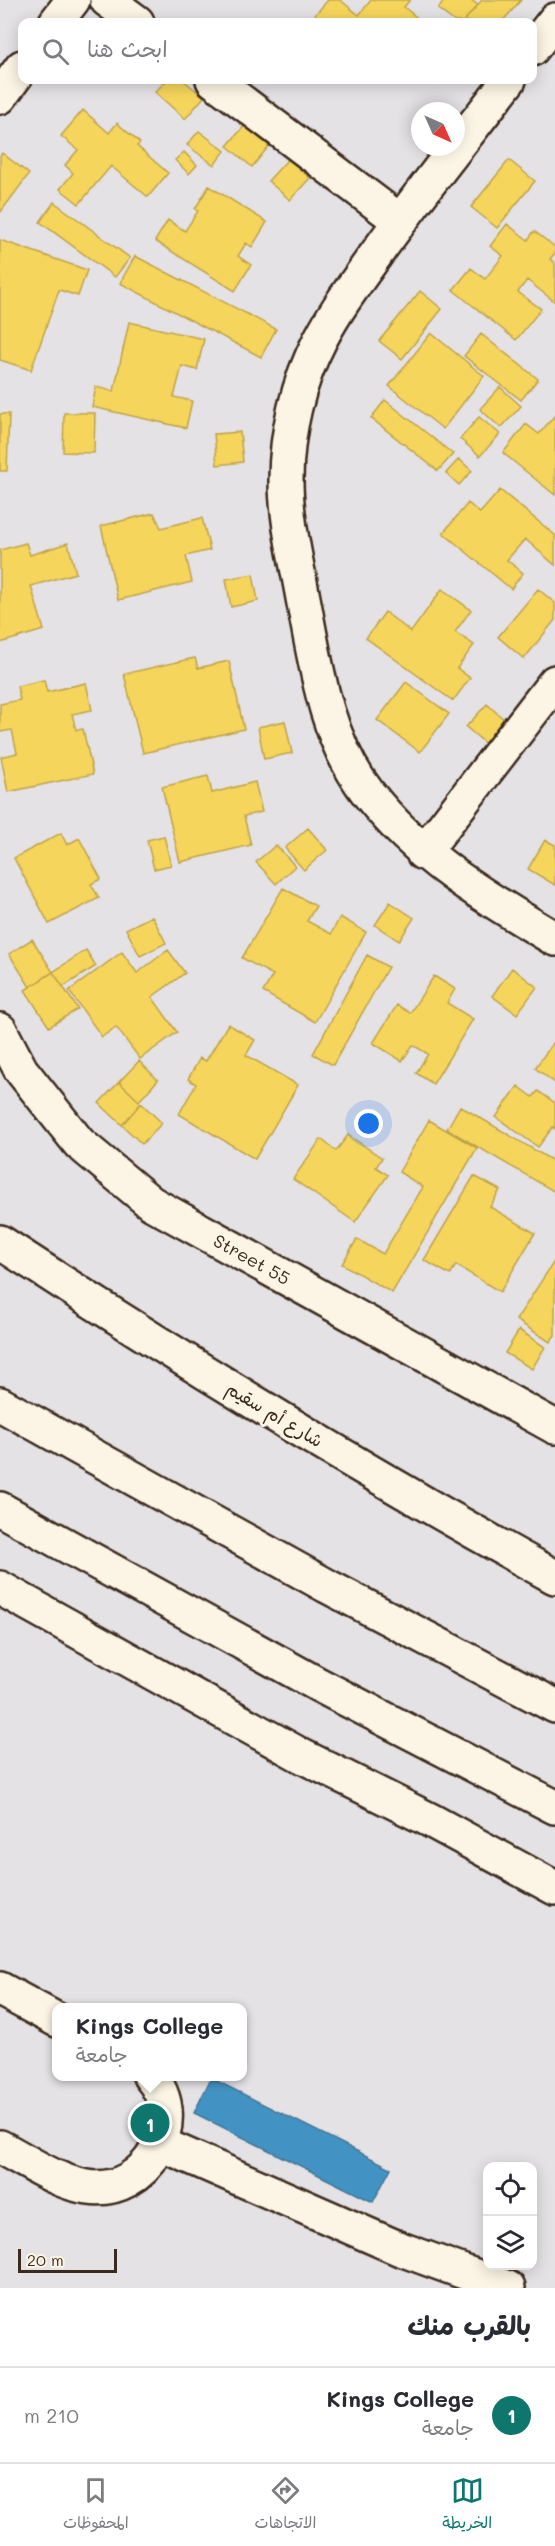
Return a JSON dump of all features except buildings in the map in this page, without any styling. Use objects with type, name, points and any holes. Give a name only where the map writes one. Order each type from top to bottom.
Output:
[{"type":"main road","points":[[59,18],[73,0]]},
{"type":"main road","points":[[107,0],[132,18]]},
{"type":"main road","points":[[537,43],[555,20]]},
{"type":"main road","points":[[0,97],[18,72]]},
{"type":"main road","points":[[218,84],[400,221]]},
{"type":"main road","points":[[506,84],[400,221],[344,300],[319,340],[298,396],[290,431],[286,479],[289,527],[319,677],[329,718],[345,756],[367,792],[393,824],[423,852],[486,899],[555,939]]},
{"type":"main road","points":[[423,852],[555,682]]},
{"type":"main road","name":"Street 55","points":[[0,1030],[21,1070],[80,1143],[151,1203],[555,1426]]},
{"type":"main road","name":"شارع أم سقيم","points":[[0,1242],[263,1408],[441,1514],[555,1577]]},
{"type":"main road","points":[[0,1404],[317,1580],[555,1706]]},
{"type":"main road","points":[[0,1509],[308,1679],[555,1807]]},
{"type":"main road","points":[[0,1588],[302,1756],[430,1820],[555,1888]]},
{"type":"main road","points":[[0,1989],[52,2017]]},
{"type":"main road","points":[[0,2147],[74,2184],[104,2187],[119,2184],[144,2169],[161,2144],[165,2128],[165,2111],[162,2096],[153,2081]]},
{"type":"main road","points":[[161,2144],[398,2248],[508,2288]]},
{"type":"place","name":"Kings College","points":[[150,2123]]}]
